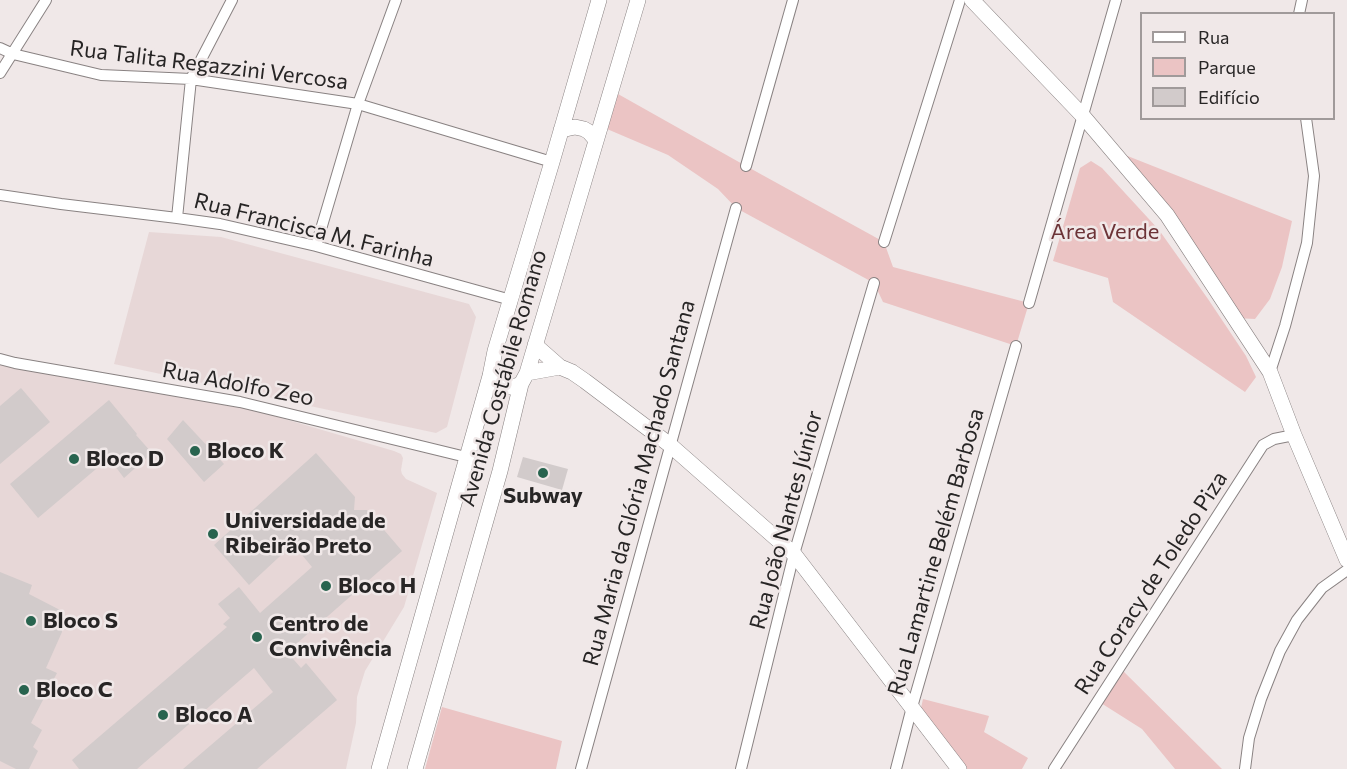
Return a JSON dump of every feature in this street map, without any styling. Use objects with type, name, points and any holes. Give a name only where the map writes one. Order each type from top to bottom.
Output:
[{"type":"main road","name":"Avenida Costábile Romano","points":[[379,769],[490,376],[495,351],[599,0]]},
{"type":"main road","name":"Avenida Costábile Romano","points":[[415,769],[500,471],[524,378],[638,0]]},
{"type":"main road","points":[[972,0],[1082,115],[1167,215],[1270,372],[1347,561]]},
{"type":"main road","points":[[561,130],[575,127],[584,129],[596,140]]},
{"type":"main road","points":[[535,345],[560,367],[578,376],[670,445],[794,554],[959,769]]},
{"type":"main road","points":[[490,376],[496,384],[513,387],[524,378],[560,367]]},
{"type":"street","points":[[0,73],[46,0]]},
{"type":"street","points":[[177,218],[191,79],[232,0]]},
{"type":"street","points":[[316,246],[358,104],[396,0]]},
{"type":"street","points":[[746,166],[793,0]]},
{"type":"street","points":[[884,242],[960,0]]},
{"type":"street","points":[[1029,303],[1116,0]]},
{"type":"street","name":"Rua Talita Regazzini Vercosa","points":[[0,48],[13,54],[101,75],[191,79],[358,104],[552,162]]},
{"type":"street","points":[[1270,372],[1307,243],[1314,176],[1306,120]]},
{"type":"street","name":"Rua Francisca M. Farinha","points":[[0,195],[220,224],[316,246],[511,300]]},
{"type":"street","name":"Rua Maria da Glória Machado Santana","points":[[581,769],[736,208]]},
{"type":"street","name":"Rua João Nantes Júnior","points":[[741,769],[794,554],[874,283]]},
{"type":"street","name":"Rua Lamartine Belém Barbosa","points":[[896,769],[1016,346]]},
{"type":"street","name":"Rua Adolfo Zeo","points":[[0,359],[240,402],[466,457]]},
{"type":"street","name":"Rua Coracy de Toledo Piza","points":[[1054,769],[1263,445],[1274,439],[1294,435]]},
{"type":"street","points":[[1245,769],[1249,738],[1280,651],[1298,620],[1322,588],[1347,570]]},
{"type":"shaded area","points":[[149,232],[221,237],[469,304],[476,317],[447,427],[436,433],[114,364]]},
{"type":"shaded area","name":"Universidade de Ribeirão Preto","points":[[0,365],[254,410],[394,451],[401,454],[403,458],[401,470],[406,479],[437,493],[404,607],[365,671],[357,697],[356,723],[346,769],[0,769]]},
{"type":"green space","points":[[618,94],[884,242],[893,267],[1029,303],[1016,346],[883,302],[874,283],[736,208],[718,189],[668,155],[607,129]]},
{"type":"green space","points":[[1120,153],[1292,221],[1282,267],[1270,299],[1255,319],[1235,318]]},
{"type":"green space","name":"Área Verde","points":[[1091,161],[1102,168],[1159,230],[1246,356],[1256,377],[1245,392],[1113,302],[1108,278],[1053,261],[1080,168]]},
{"type":"green space","points":[[1116,664],[1222,769],[1175,769],[1142,729],[1093,698]]},
{"type":"green space","points":[[923,699],[989,716],[984,732],[1028,758],[1022,769],[962,769],[921,708]]},
{"type":"green space","points":[[442,707],[562,741],[556,769],[425,769]]},
{"type":"building","points":[[21,388],[50,422],[0,464],[0,406]]},
{"type":"building","name":"Bloco D","points":[[109,400],[152,453],[124,478],[109,458],[38,518],[10,484]]},
{"type":"building","name":"Bloco K","points":[[183,420],[224,464],[204,482],[167,439]]},
{"type":"building","points":[[316,453],[355,497],[354,510],[367,510],[402,551],[287,652],[301,668],[306,663],[337,700],[257,769],[183,769],[273,692],[254,668],[137,769],[79,769],[72,760],[227,627],[223,624],[230,618],[218,604],[239,587],[260,613],[312,567],[293,544],[249,585],[214,545]]},
{"type":"building","name":"Subway","points":[[523,457],[568,469],[562,490],[517,477]]},
{"type":"building","points":[[0,572],[32,585],[29,594],[60,610],[62,632],[46,668],[57,673],[31,723],[42,730],[33,747],[38,751],[29,769],[16,769],[0,761]]},
{"type":"place","name":"Bloco K","points":[[195,451]]},
{"type":"place","name":"Bloco D","points":[[74,459]]},
{"type":"place","name":"Subway","points":[[543,473]]},
{"type":"place","name":"Universidade de Ribeirão Preto","points":[[213,534]]},
{"type":"place","name":"Bloco H","points":[[326,586]]},
{"type":"place","name":"Bloco S","points":[[31,621]]},
{"type":"place","name":"Centro de Convivência","points":[[257,637]]},
{"type":"place","name":"Bloco C","points":[[24,690]]},
{"type":"place","name":"Bloco A","points":[[163,715]]}]
